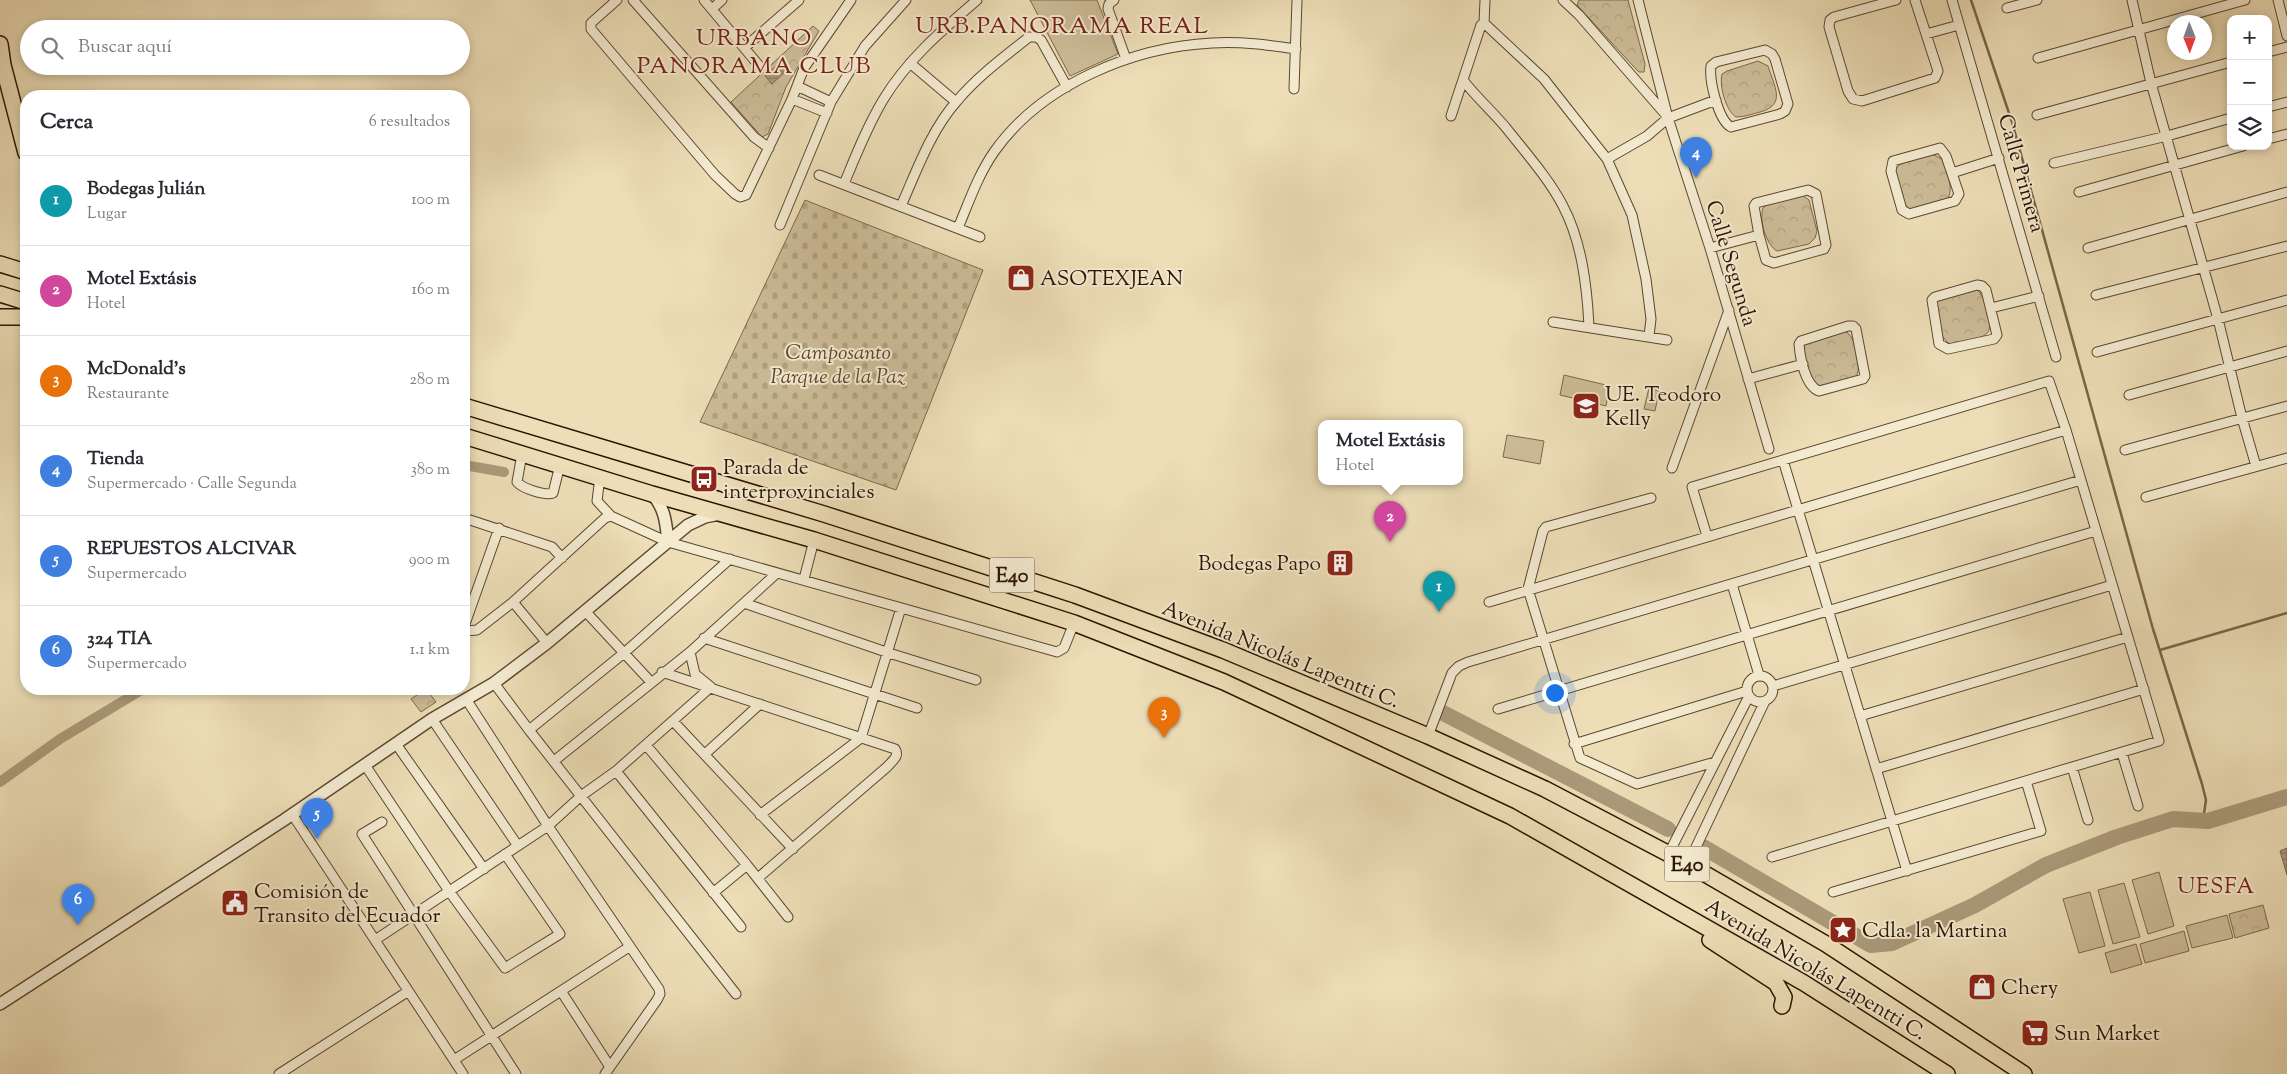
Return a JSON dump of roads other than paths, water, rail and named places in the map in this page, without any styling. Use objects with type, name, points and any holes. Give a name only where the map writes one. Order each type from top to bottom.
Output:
[{"type":"highway","points":[[0,44],[3,65],[20,130]]},
{"type":"highway","points":[[0,264],[20,270]]},
{"type":"highway","points":[[0,294],[20,300]]},
{"type":"highway","points":[[0,317],[20,317]]},
{"type":"highway","name":"Avenida Nicolás Lapentti C.","points":[[470,408],[824,514],[1075,595],[1223,650],[1428,736],[1545,789],[1688,864],[1826,944],[2024,1074]]},
{"type":"highway","name":"Avenida Nicolás Lapentti C.","points":[[470,438],[652,494],[814,540],[1074,624],[1224,682],[1510,816],[1582,855],[1804,983],[1947,1074]]},
{"type":"highway","points":[[1582,855],[1776,983],[1784,997],[1782,1006]]},
{"type":"street","points":[[617,0],[591,23],[591,29],[715,175],[740,197],[746,195],[792,99],[804,68],[851,0]]},
{"type":"street","points":[[633,0],[754,137],[768,148]]},
{"type":"street","points":[[704,0],[761,68]]},
{"type":"street","points":[[712,9],[722,0]]},
{"type":"street","points":[[744,48],[799,0]]},
{"type":"street","points":[[780,224],[831,102],[865,46],[906,0]]},
{"type":"street","points":[[844,184],[866,130],[883,99],[910,64],[940,32],[977,0]]},
{"type":"street","points":[[1114,0],[1109,4],[1108,9],[1126,59]]},
{"type":"street","points":[[1294,88],[1297,0]]},
{"type":"street","points":[[1450,116],[1481,25],[1484,23],[1485,0]]},
{"type":"street","name":"Calle Segunda","points":[[1638,0],[1668,118],[1729,310],[1769,449]]},
{"type":"street","points":[[1896,0],[1834,17],[1830,20],[1829,27],[1848,91],[1853,99],[1862,101],[1935,78],[1938,71],[1915,0]]},
{"type":"street","name":"Calle Primera","points":[[1952,0],[2000,158],[2056,357]]},
{"type":"street","points":[[2007,8],[2037,0]]},
{"type":"street","points":[[2132,0],[2137,29],[2151,83],[2218,319],[2242,418],[2256,466]]},
{"type":"street","points":[[2038,58],[2245,0]]},
{"type":"street","points":[[2278,0],[2287,36]]},
{"type":"street","points":[[1565,1],[1668,118]]},
{"type":"street","points":[[1484,23],[1544,80],[1607,159],[1632,215],[1646,279],[1651,319],[1649,336]]},
{"type":"street","points":[[1926,34],[1960,25]]},
{"type":"street","points":[[901,206],[931,140],[956,102],[990,68],[1029,38],[1036,37],[1041,40],[1067,87]]},
{"type":"street","points":[[958,228],[980,175],[995,152],[1025,117],[1067,87],[1126,59],[1177,46],[1213,42],[1251,43],[1296,49]]},
{"type":"street","points":[[2272,51],[2287,47]]},
{"type":"street","points":[[1765,50],[1776,59],[1788,104],[1786,110],[1780,114],[1731,126],[1722,120],[1716,100],[1710,71],[1711,66],[1716,62],[1765,50]]},
{"type":"street","points":[[2038,115],[2227,63]]},
{"type":"street","points":[[910,64],[956,102]]},
{"type":"street","points":[[1463,80],[1506,129],[1551,186],[1564,208],[1580,259],[1588,296],[1589,326]]},
{"type":"street","points":[[797,86],[831,102]]},
{"type":"street","points":[[792,99],[827,114]]},
{"type":"street","points":[[1607,159],[1647,136],[1668,118],[1716,100]]},
{"type":"street","points":[[2272,106],[2287,102]]},
{"type":"street","points":[[2054,163],[2167,136],[2227,119]]},
{"type":"street","points":[[2272,138],[2287,134]]},
{"type":"street","points":[[1940,148],[1952,173],[1959,194],[1955,201],[1908,214],[1902,210],[1891,171],[1893,160],[1940,148]]},
{"type":"street","points":[[2079,192],[2229,150]]},
{"type":"street","points":[[1952,173],[2000,158]]},
{"type":"street","points":[[819,174],[980,237]]},
{"type":"street","points":[[1808,190],[1816,194],[1826,242],[1824,249],[1774,263],[1766,260],[1759,235],[1754,211],[1756,203],[1808,190]]},
{"type":"street","points":[[2088,248],[2287,192]]},
{"type":"street","points":[[1710,248],[1759,235]]},
{"type":"street","points":[[2096,295],[2287,246]]},
{"type":"street","points":[[1977,285],[1982,286],[1986,290],[1991,308],[1997,330],[1994,339],[1948,349],[1939,344],[1932,306],[1932,300],[1935,297],[1977,285]]},
{"type":"street","points":[[1991,308],[2039,296]]},
{"type":"street","points":[[2097,352],[2287,300]]},
{"type":"street","points":[[1672,468],[1729,310]]},
{"type":"street","points":[[1553,322],[1589,326],[1667,340]]},
{"type":"street","points":[[1853,326],[1856,329],[1865,376],[1863,379],[1819,391],[1810,386],[1803,364],[1800,348],[1801,341],[1853,326]]},
{"type":"street","points":[[2129,395],[2287,351]]},
{"type":"street","points":[[1748,379],[1803,364]]},
{"type":"street","points":[[1706,536],[1692,487],[2049,381],[2066,430],[2160,741],[1772,856]]},
{"type":"street","points":[[2125,450],[2287,406]]},
{"type":"street","points":[[1489,602],[2066,430]]},
{"type":"street","points":[[522,454],[517,482],[522,486],[547,494],[553,494],[560,465]]},
{"type":"street","points":[[2146,496],[2287,458]]},
{"type":"street","points":[[1783,460],[1907,871]]},
{"type":"street","points":[[600,478],[597,501],[611,516],[668,542],[1057,652],[1064,648],[1074,624]]},
{"type":"street","points":[[1428,736],[1452,673],[1459,666],[2081,480]]},
{"type":"street","points":[[652,494],[660,503],[666,520],[668,542]]},
{"type":"street","points":[[1651,498],[1546,528],[1543,531],[1528,590],[1574,744],[1580,758],[1637,784],[1716,762]]},
{"type":"street","points":[[0,1004],[292,814],[432,720],[494,683],[547,644],[688,525],[706,517],[722,514]]},
{"type":"street","points":[[470,632],[477,630],[513,602],[605,518],[611,516]]},
{"type":"street","points":[[470,520],[552,547],[562,558]]},
{"type":"street","points":[[470,610],[499,528]]},
{"type":"street","points":[[1498,709],[2096,531]]},
{"type":"street","points":[[804,579],[814,540]]},
{"type":"street","points":[[529,730],[624,652],[730,559]]},
{"type":"street","points":[[554,761],[650,681],[690,652],[777,573]]},
{"type":"street","points":[[1732,584],[1760,675]]},
{"type":"street","points":[[1773,686],[2112,585]]},
{"type":"street","points":[[513,602],[547,644]]},
{"type":"street","points":[[744,604],[888,653],[976,680]]},
{"type":"street","points":[[760,815],[861,738],[901,608]]},
{"type":"street","points":[[586,612],[650,681]]},
{"type":"street","points":[[1860,716],[2128,637]]},
{"type":"street","points":[[704,638],[918,708]]},
{"type":"street","points":[[690,652],[695,674],[711,687]]},
{"type":"street","points":[[662,672],[895,749],[897,756],[882,772],[758,878]]},
{"type":"street","points":[[1668,855],[1716,762],[1748,693],[1750,680],[1760,675],[1769,678],[1773,686],[1771,696],[1765,701],[1688,864]]},
{"type":"street","points":[[494,683],[736,994]]},
{"type":"street","points":[[375,940],[548,826],[581,796],[616,771],[711,687]]},
{"type":"street","points":[[1876,769],[2144,689]]},
{"type":"street","points":[[1748,693],[1756,701],[1765,701]]},
{"type":"street","points":[[1574,744],[1748,693]]},
{"type":"street","points":[[466,699],[660,994],[607,1071],[561,991]]},
{"type":"street","points":[[705,754],[760,704]]},
{"type":"street","points":[[432,720],[518,846]]},
{"type":"street","points":[[673,721],[793,849]]},
{"type":"street","points":[[396,744],[484,869]]},
{"type":"street","points":[[646,745],[758,878],[788,917]]},
{"type":"street","points":[[2122,753],[2138,806]]},
{"type":"street","points":[[365,765],[449,891],[505,968],[559,936],[560,931],[506,854]]},
{"type":"street","points":[[2072,767],[2088,820]]},
{"type":"street","points":[[616,771],[741,927]]},
{"type":"street","points":[[1833,892],[2041,831],[2026,781]]},
{"type":"street","points":[[292,814],[407,992],[463,1074]]},
{"type":"street","points":[[382,822],[362,834],[516,1074]]},
{"type":"street","points":[[713,893],[747,865]]},
{"type":"street","points":[[454,1060],[629,947]]},
{"type":"street","points":[[279,1074],[407,992]]},
{"type":"waterway","points":[[1971,0],[2012,122],[2153,629],[2202,784],[2206,800],[2203,820]]},
{"type":"waterway","points":[[470,466],[504,472]]},
{"type":"waterway","points":[[2160,650],[2287,613]]},
{"type":"waterway","points":[[0,782],[60,739],[133,695]]},
{"type":"waterway","points":[[1443,713],[1668,829]]},
{"type":"waterway","points":[[1703,847],[1871,945],[1892,943],[1975,905],[2046,865],[2117,837],[2173,819],[2208,821],[2287,797]]},
{"type":"place","name":"Tienda","points":[[1696,178]]},
{"type":"place","name":"ASOTEXJEAN","points":[[1021,278]]},
{"type":"place","name":"UE. Teodoro Kelly","points":[[1586,406]]},
{"type":"place","name":"Parada de interprovinciales","points":[[704,479]]},
{"type":"place","name":"Motel Extásis","points":[[1390,542]]},
{"type":"place","name":"Bodegas Papo","points":[[1340,563]]},
{"type":"place","name":"Bodegas Julián","points":[[1439,612]]},
{"type":"place","name":"McDonald's","points":[[1164,738]]},
{"type":"place","name":"REPUESTOS ALCIVAR","points":[[317,839]]},
{"type":"place","name":"Comisión de Transito del Ecuador","points":[[235,903]]},
{"type":"place","name":"324 TIA","points":[[78,925]]},
{"type":"place","name":"Cdla. la Martina","points":[[1843,930]]},
{"type":"place","name":"Chery","points":[[1982,987]]},
{"type":"place","name":"Sun Market","points":[[2035,1033]]},
{"type":"district","name":"URB.PANORAMA REAL","points":[[1062,25]]},
{"type":"district","name":"URBANO PANORAMA CLUB","points":[[754,51]]},
{"type":"district","name":"UESFA","points":[[2216,885]]},
{"type":"park label","name":"Camposanto Parque de la Paz","points":[[838,364]]}]
